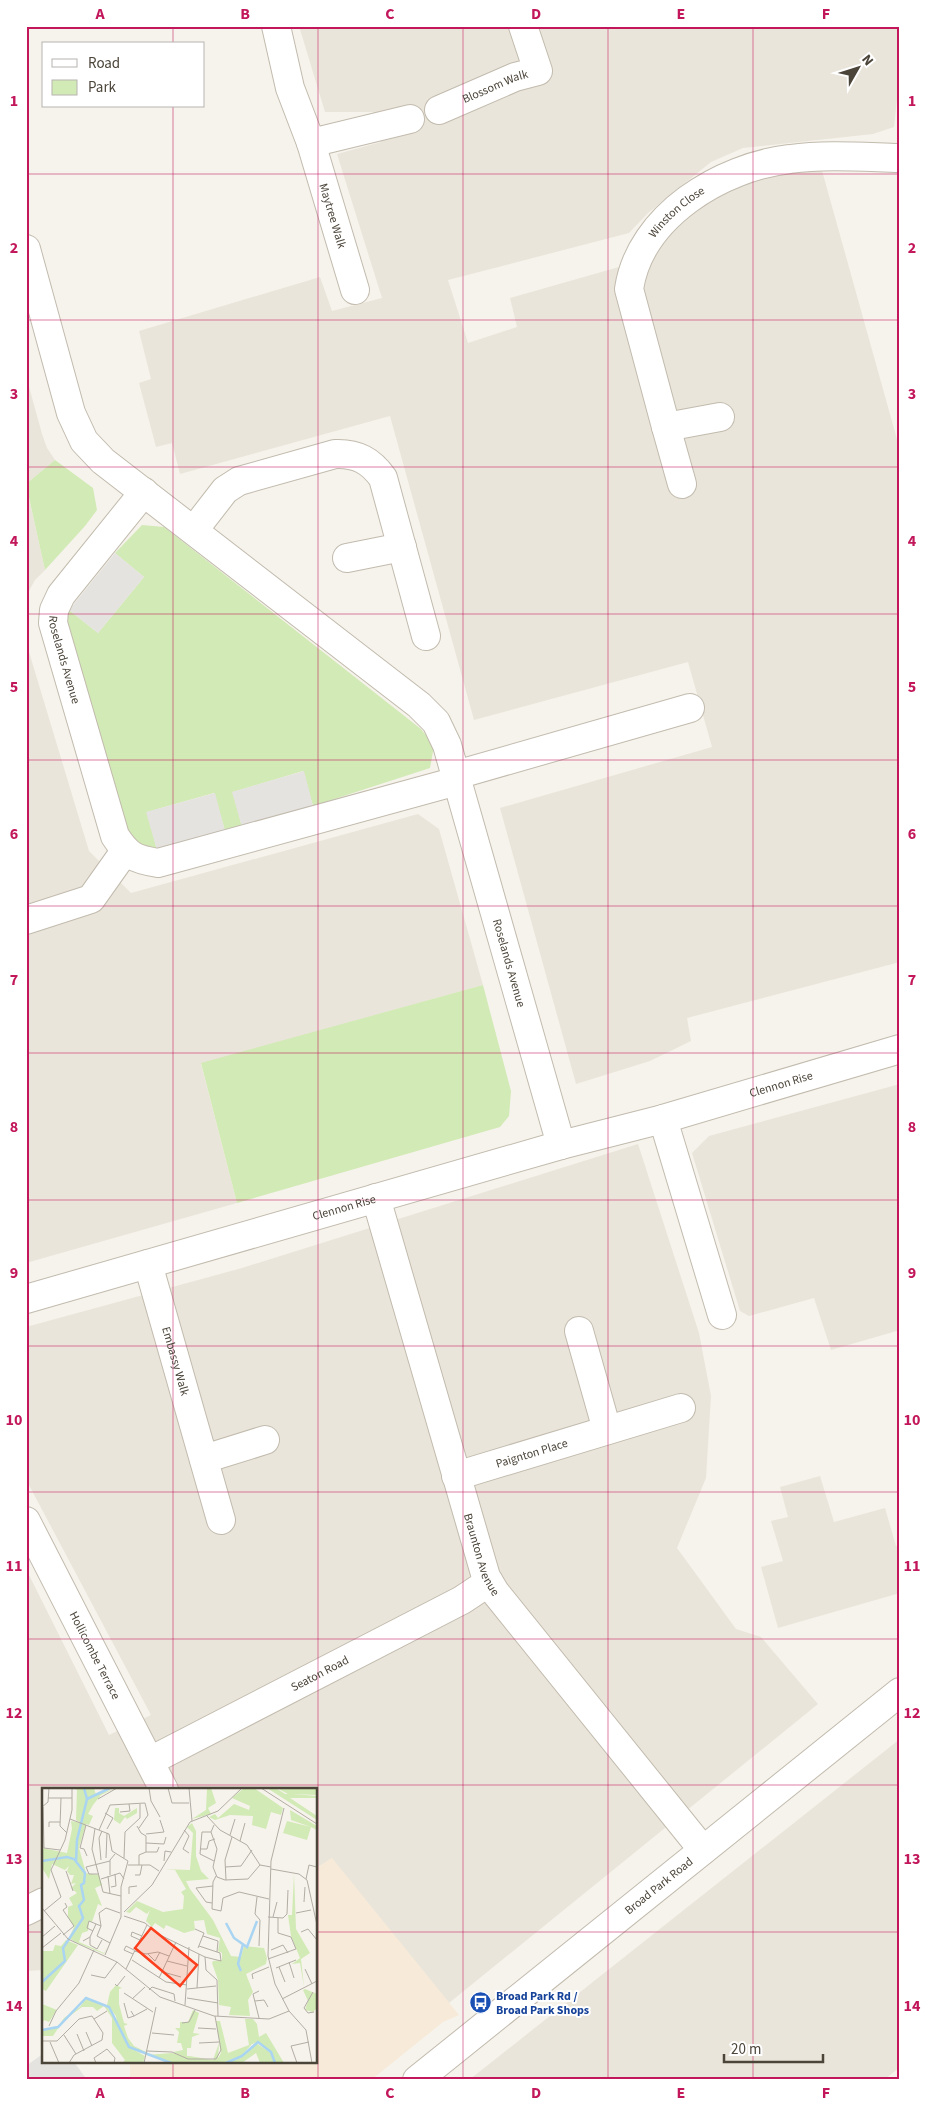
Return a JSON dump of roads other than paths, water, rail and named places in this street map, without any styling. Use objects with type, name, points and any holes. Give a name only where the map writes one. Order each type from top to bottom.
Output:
[{"type":"street","name":"Maytree Walk","points":[[276,26],[290,88],[311,143],[355,290]]},
{"type":"street","name":"Blossom Walk","points":[[439,110],[514,77],[538,71],[524,26]]},
{"type":"street","points":[[311,143],[410,119]]},
{"type":"street","name":"Winston Close","points":[[682,484],[629,289],[631,272],[660,224],[709,186],[739,172],[768,163],[825,156],[900,158]]},
{"type":"street","name":"Roselands Avenue","points":[[26,249],[71,413],[84,441],[103,461],[419,705],[436,722],[447,745],[561,1145]]},
{"type":"street","points":[[666,427],[720,417]]},
{"type":"street","points":[[194,530],[225,490],[239,482],[335,454],[350,454],[375,466],[383,478],[426,636]]},
{"type":"street","name":"Roselands Avenue","points":[[125,851],[115,836],[56,639],[54,610],[61,595],[144,492]]},
{"type":"street","points":[[347,558],[402,547]]},
{"type":"street","points":[[26,920],[91,899],[125,851],[138,860],[158,863],[456,778],[690,708]]},
{"type":"street","name":"Clennon Rise","points":[[26,1299],[561,1145],[663,1119],[900,1049]]},
{"type":"street","points":[[663,1119],[722,1315]]},
{"type":"street","name":"Braunton Avenue","points":[[376,1198],[480,1559],[489,1582],[703,1850]]},
{"type":"street","name":"Embassy Walk","points":[[148,1264],[222,1520]]},
{"type":"street","points":[[579,1331],[607,1430]]},
{"type":"street","name":"Paignton Place","points":[[456,1476],[681,1408]]},
{"type":"street","points":[[204,1459],[265,1440]]},
{"type":"street","name":"Hollicombe Terrace","points":[[26,1521],[163,1788]]},
{"type":"street","name":"Seaton Road","points":[[150,1761],[462,1600],[489,1582]]},
{"type":"street","name":"Broad Park Road","points":[[417,2080],[900,1692]]},
{"type":"street","points":[[26,1911],[42,1903]]},
{"type":"place","name":"Broad Park Rd / Broad Park Shops","points":[[480,2003]]}]
